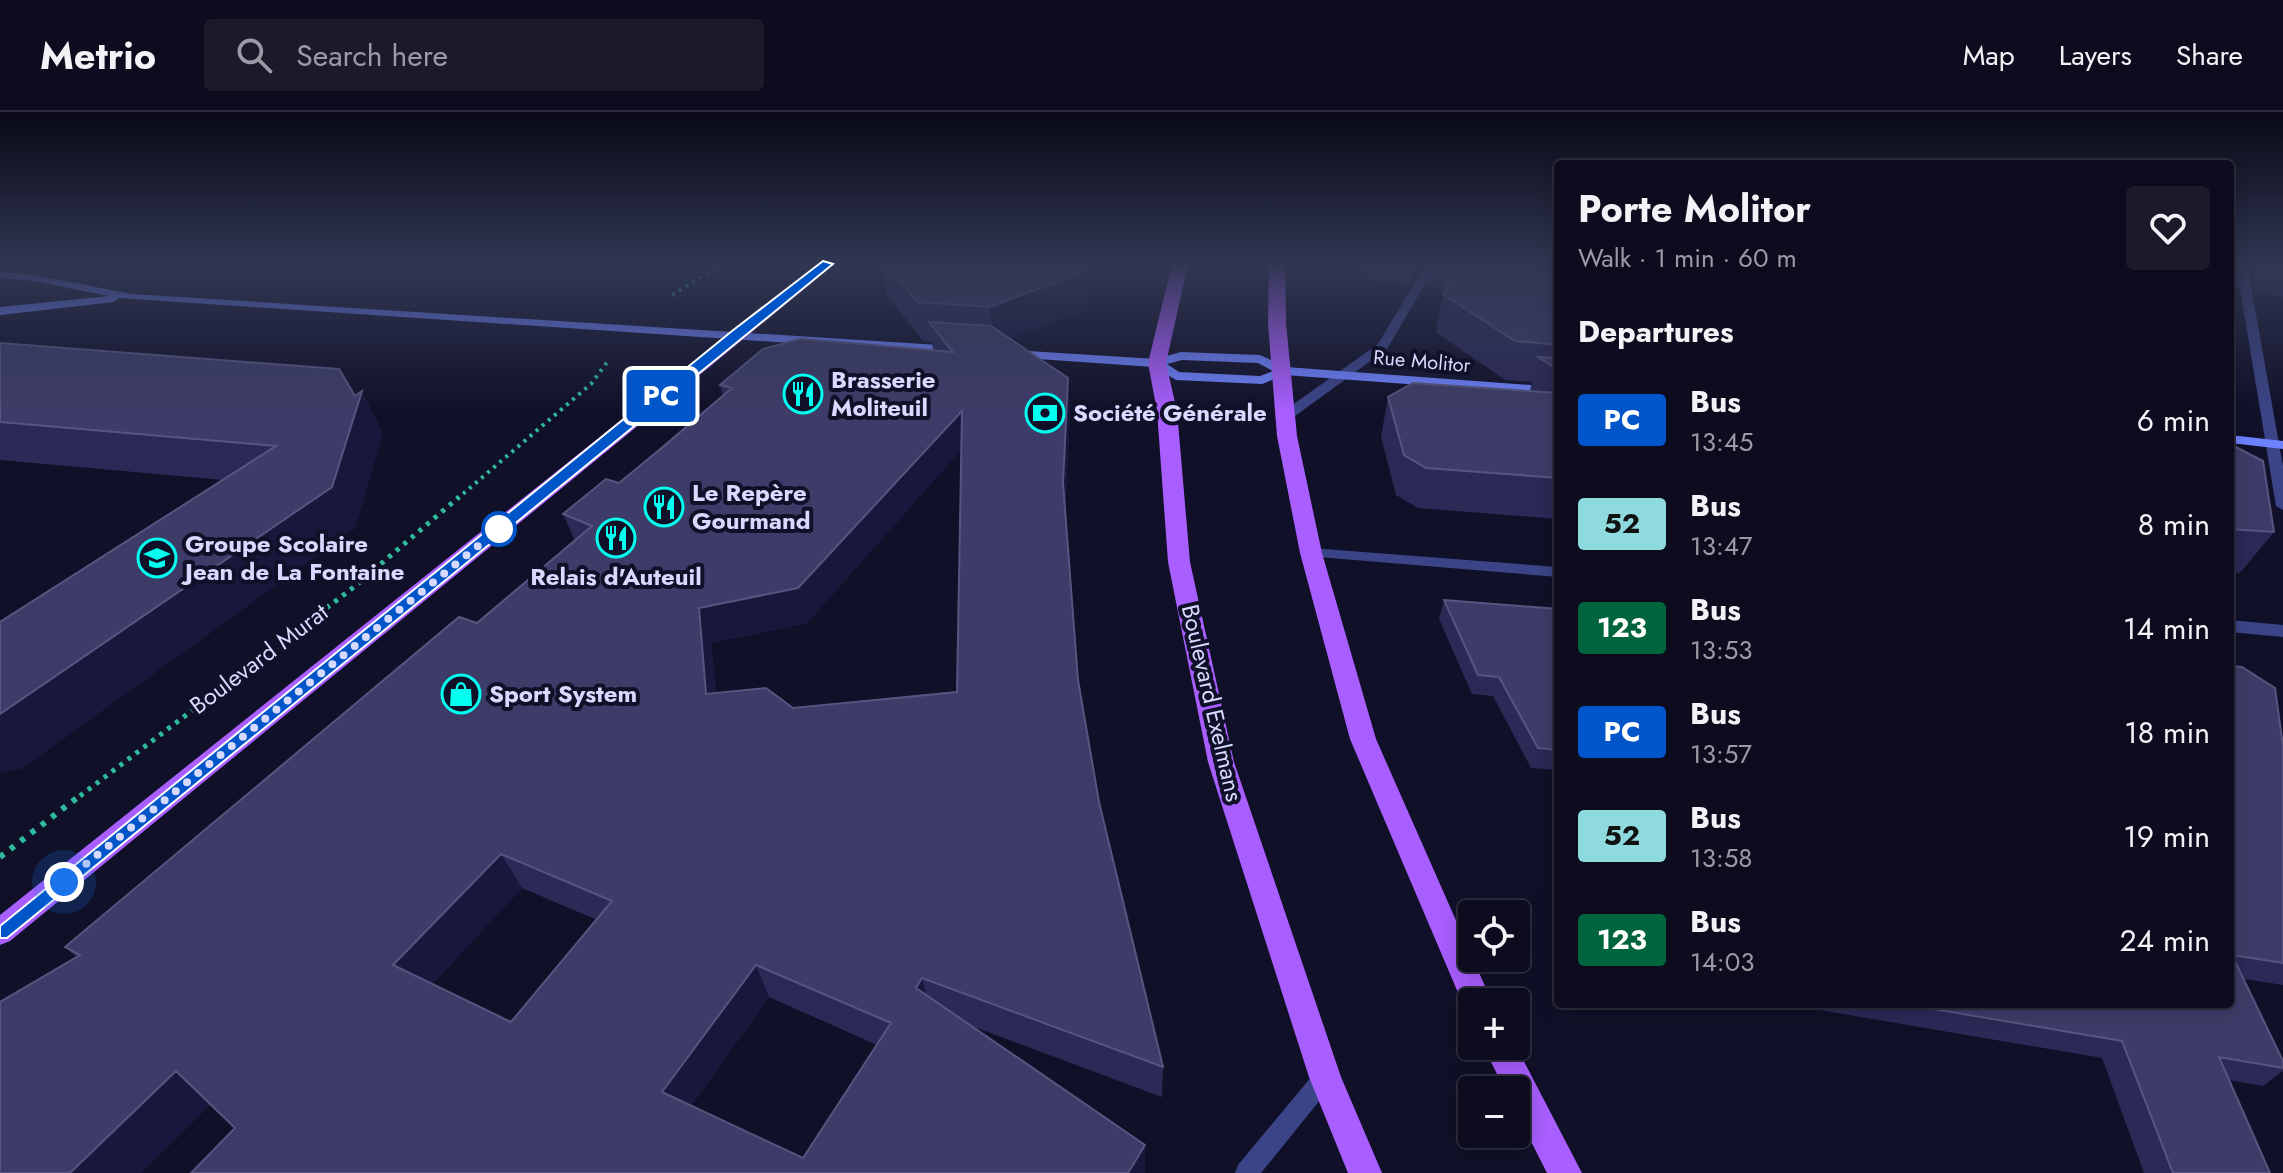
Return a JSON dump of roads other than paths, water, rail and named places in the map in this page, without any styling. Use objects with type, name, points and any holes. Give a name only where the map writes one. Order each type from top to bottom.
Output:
[{"type":"main road","name":"Boulevard Murat","points":[[0,932],[763,314]]},
{"type":"main road","name":"Boulevard Exelmans","points":[[1168,314],[1157,363],[1167,411],[1179,562],[1221,762],[1325,1077],[1365,1173]]},
{"type":"main road","points":[[1277,314],[1286,416],[1311,553],[1363,739],[1471,988]]},
{"type":"main road","points":[[1506,1060],[1565,1173]]},
{"type":"street","points":[[402,314],[967,350]]},
{"type":"street","points":[[1286,416],[1383,346],[1402,314]]},
{"type":"street","points":[[2251,314],[2276,445],[2283,506]]},
{"type":"street","name":"Rue Molitor","points":[[997,353],[1157,363],[1181,356],[1260,359],[1283,371],[1554,391]]},
{"type":"street","name":"Rue Molitor","points":[[1157,363],[1176,376],[1262,380],[1283,371]]},
{"type":"street","points":[[2234,440],[2276,445]]},
{"type":"street","points":[[1311,553],[1554,572]]},
{"type":"street","points":[[2234,626],[2283,631]]},
{"type":"street","points":[[1246,1173],[1325,1077]]},
{"type":"place","name":"Brasserie Moliteuil","points":[[803,394]]},
{"type":"place","name":"Société Générale","points":[[1045,413]]},
{"type":"place","name":"Le Repère Gourmand","points":[[664,507]]},
{"type":"place","name":"Relais d'Auteuil","points":[[616,538]]},
{"type":"place","name":"Groupe Scolaire Jean de La Fontaine","points":[[157,558]]},
{"type":"place","name":"Sport System","points":[[461,694]]}]
